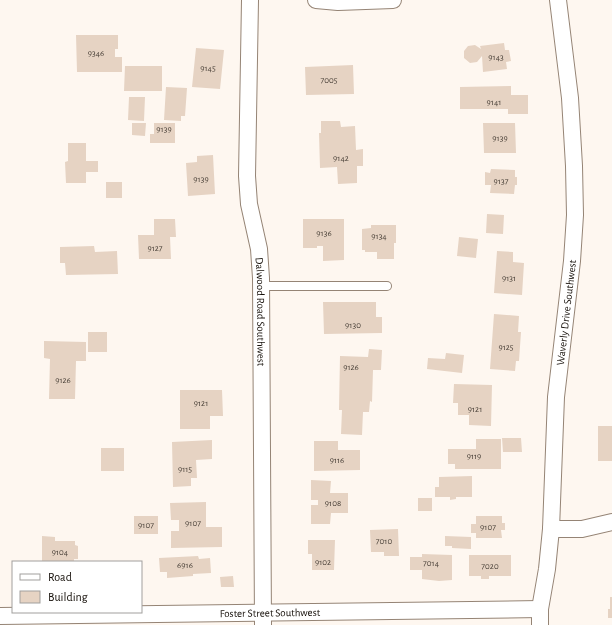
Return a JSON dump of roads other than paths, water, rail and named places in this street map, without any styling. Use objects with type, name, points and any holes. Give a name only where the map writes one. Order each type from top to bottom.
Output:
[{"type":"street","name":"Dalwood Road Southwest","points":[[250,0],[247,176],[249,204],[259,249],[261,286],[263,619]]},
{"type":"street","points":[[316,0],[338,2],[393,0]]},
{"type":"street","name":"Waverly Drive Southwest","points":[[540,617],[551,529],[556,397],[572,261],[575,215],[570,98],[558,0]]},
{"type":"street","points":[[551,529],[582,529],[612,522]]},
{"type":"street","name":"Foster Street Southwest","points":[[0,616],[263,619],[540,617]]},
{"type":"lane","points":[[261,286],[387,286]]}]
